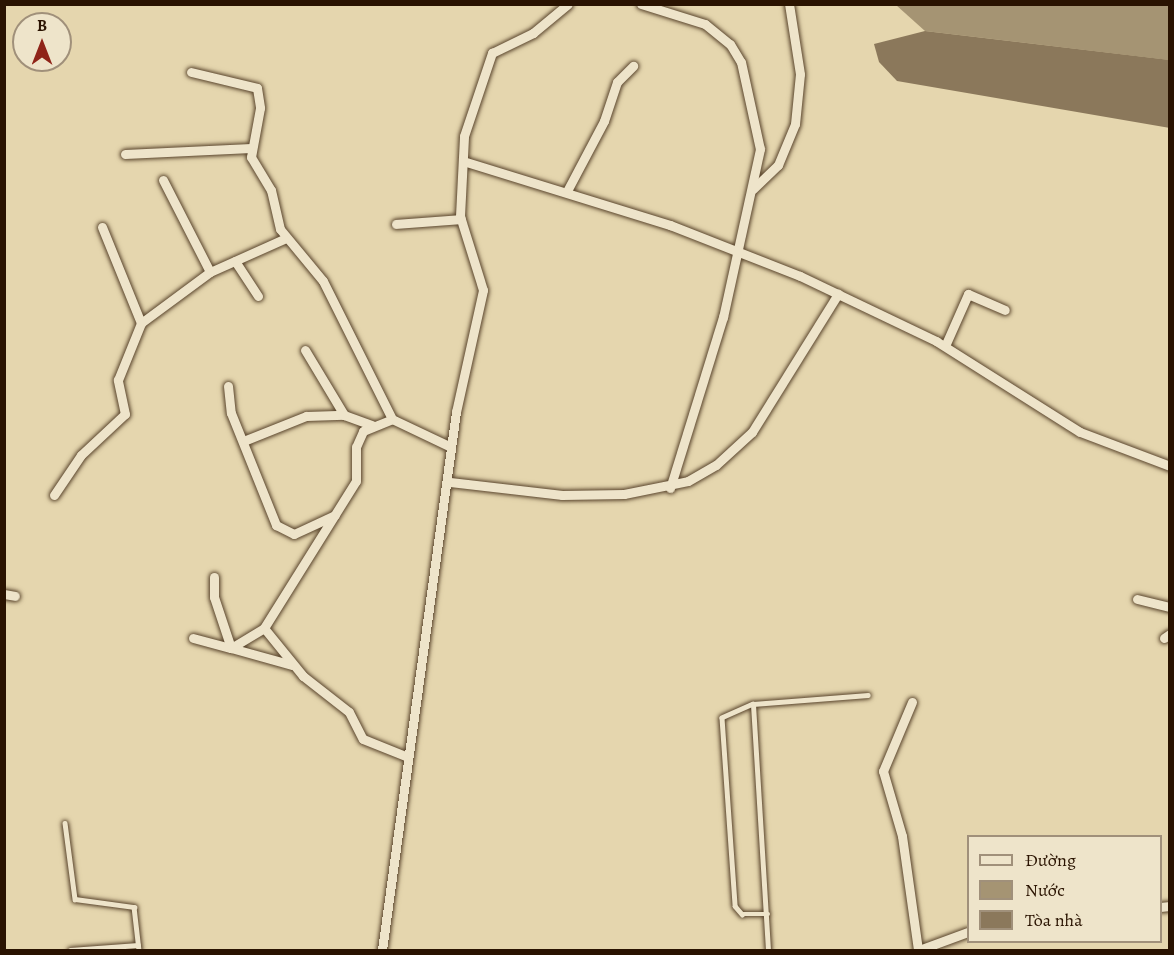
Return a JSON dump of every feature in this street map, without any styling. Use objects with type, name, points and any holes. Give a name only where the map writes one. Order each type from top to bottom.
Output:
[{"type":"street","points":[[382,951],[408,757],[450,482],[451,447],[483,290],[461,219],[463,161],[471,109],[492,52],[533,33],[568,4]]},
{"type":"street","points":[[641,4],[705,24],[720,33],[735,53],[757,121],[760,149],[723,317],[670,488]]},
{"type":"street","points":[[753,189],[778,165],[795,124],[800,74],[789,4]]},
{"type":"street","points":[[567,191],[604,121],[617,82],[633,66]]},
{"type":"street","points":[[191,72],[258,88],[260,108],[251,148],[286,238],[323,281],[392,419],[451,447]]},
{"type":"street","points":[[125,154],[251,148]]},
{"type":"street","points":[[463,161],[567,191],[738,250],[838,294],[945,346],[1080,432],[1170,466]]},
{"type":"street","points":[[163,180],[210,272]]},
{"type":"street","points":[[396,224],[461,219]]},
{"type":"street","points":[[102,227],[141,323]]},
{"type":"street","points":[[54,495],[81,455],[125,414],[118,380],[141,323],[210,272],[286,238]]},
{"type":"street","points":[[235,261],[258,296]]},
{"type":"street","points":[[450,482],[562,495],[670,488],[716,465],[752,432],[838,294]]},
{"type":"street","points":[[945,346],[968,294],[1005,310]]},
{"type":"street","points":[[305,350],[344,415]]},
{"type":"street","points":[[228,386],[231,413],[246,440],[281,531],[294,534],[335,514]]},
{"type":"street","points":[[246,440],[306,416],[344,415],[372,425]]},
{"type":"street","points":[[231,648],[264,628],[356,481],[358,439],[372,425],[392,419]]},
{"type":"street","points":[[214,578],[214,597],[231,648]]},
{"type":"street","points":[[4,594],[15,596]]},
{"type":"street","points":[[1137,599],[1170,607]]},
{"type":"street","points":[[264,628],[292,665],[349,711],[363,739],[408,757]]},
{"type":"street","points":[[193,638],[292,665]]},
{"type":"street","points":[[912,702],[883,771],[902,836],[918,951],[967,933]]},
{"type":"lane","points":[[768,914],[742,914],[735,906],[722,718],[753,704],[868,695]]},
{"type":"lane","points":[[753,704],[768,914],[768,951]]},
{"type":"lane","points":[[64,823],[75,899],[134,907],[139,948],[70,951]]},
{"type":"water","points":[[896,5],[1169,5],[1169,60],[925,31]]},
{"type":"building","points":[[925,31],[1170,60],[1170,128],[897,81],[879,62],[874,44]]}]
